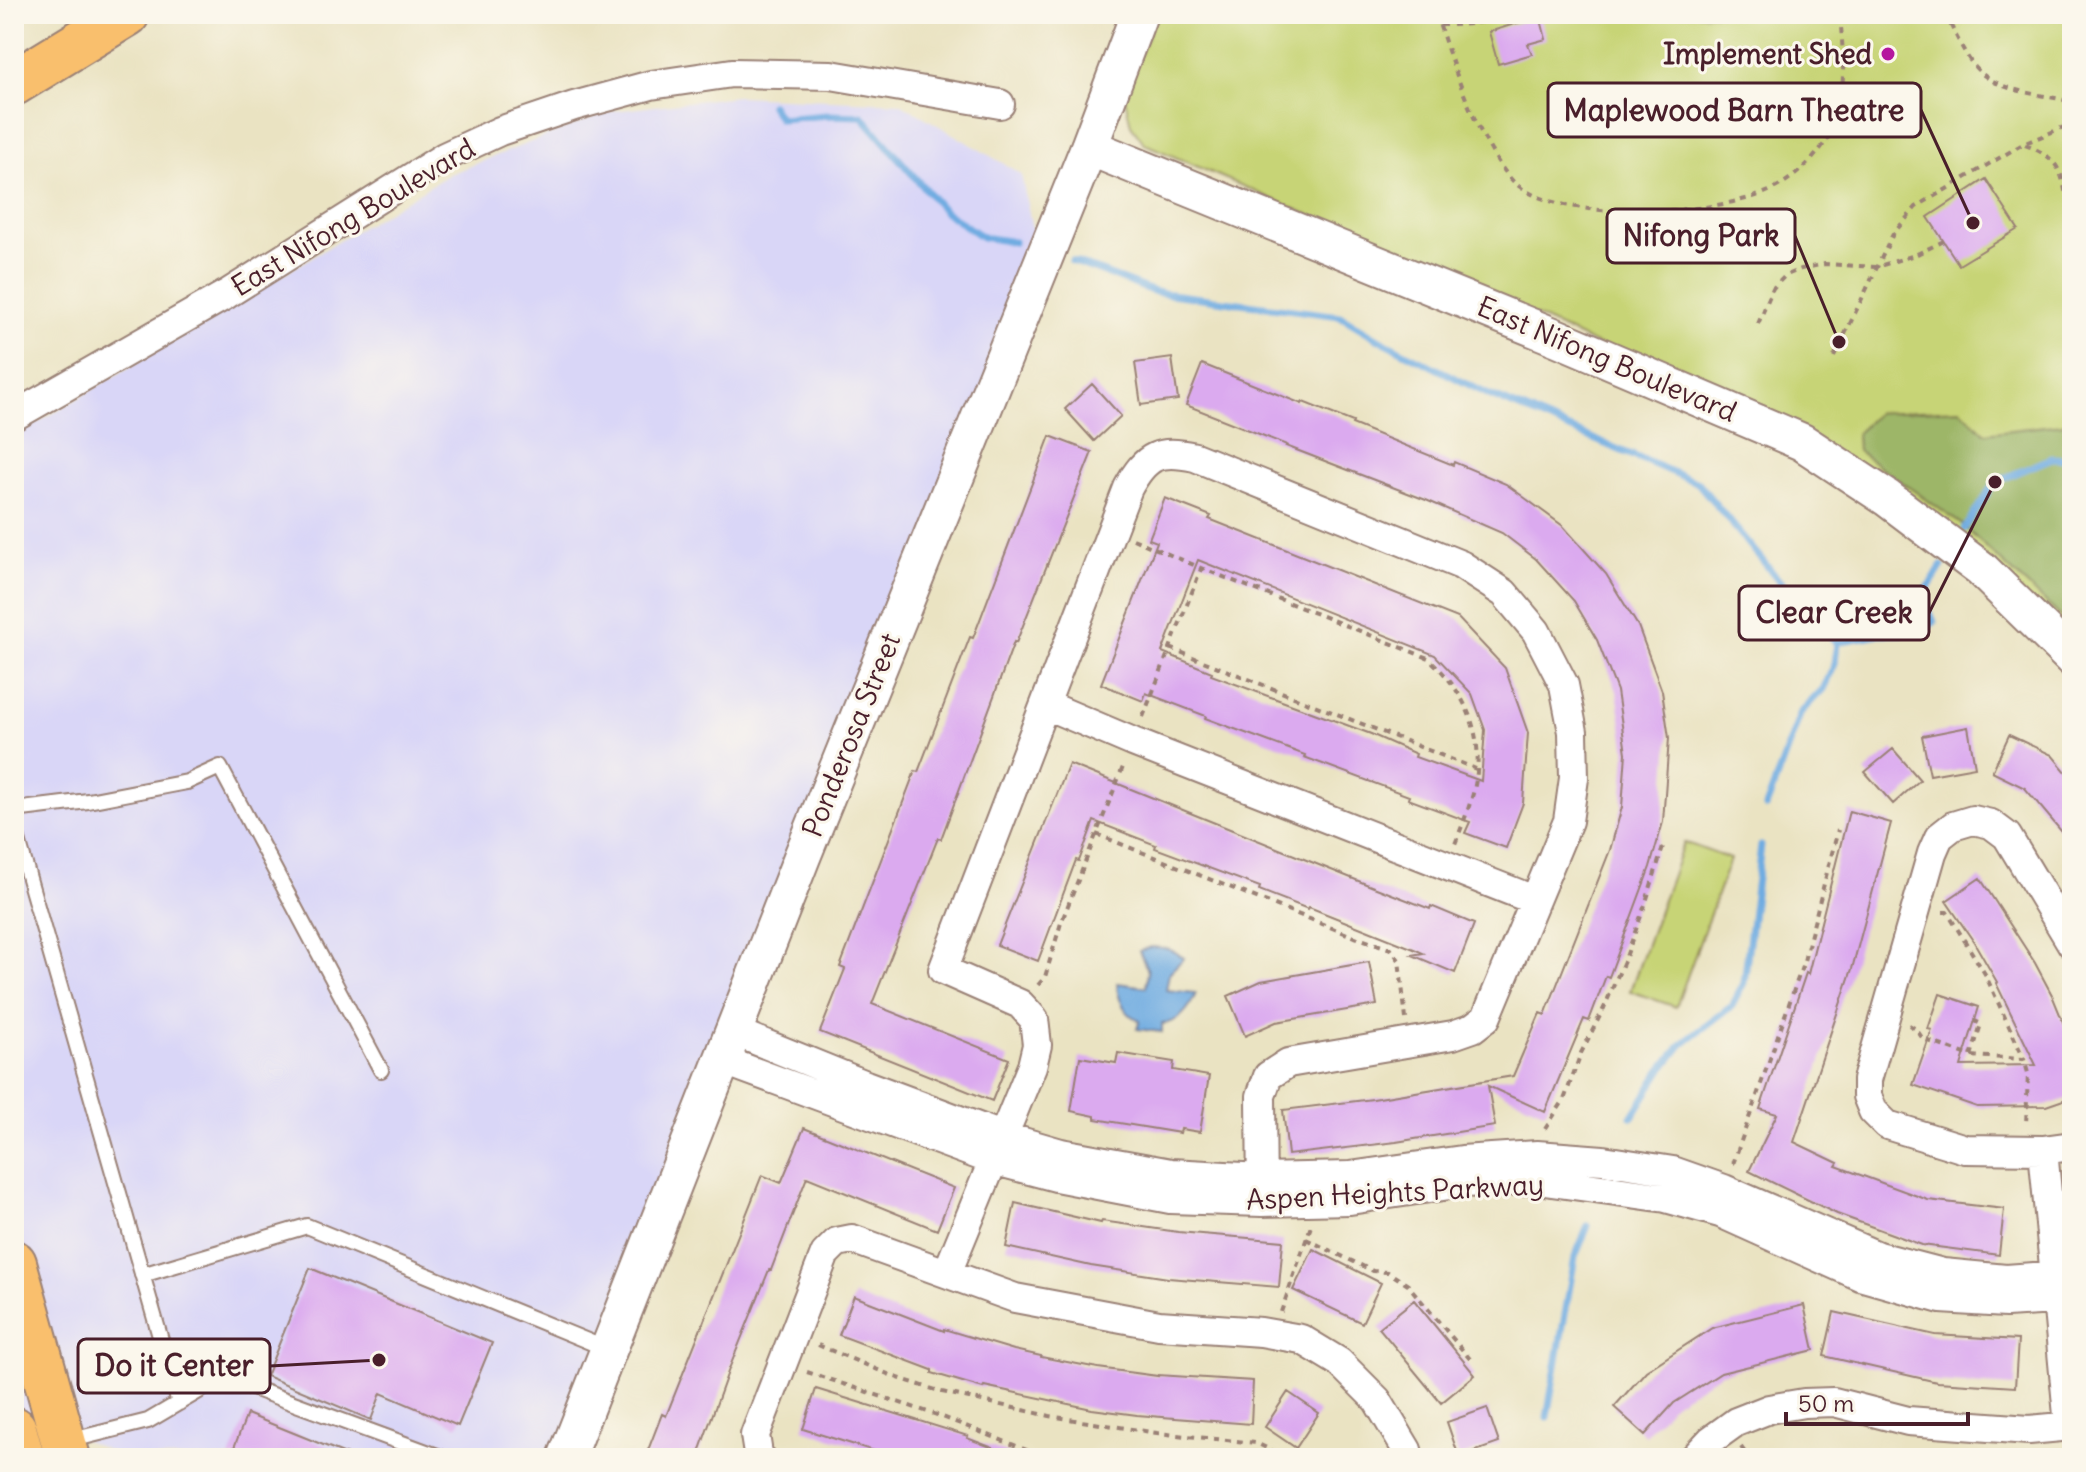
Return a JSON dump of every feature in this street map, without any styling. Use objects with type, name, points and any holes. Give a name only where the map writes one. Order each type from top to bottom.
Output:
[{"type":"main road","points":[[14,83],[127,14]]},
{"type":"main road","points":[[14,1263],[66,1450]]},
{"type":"street","name":"Ponderosa Street","points":[[566,1458],[802,857],[1089,147],[1139,14]]},
{"type":"street","name":"East Nifong Boulevard","points":[[14,416],[227,294],[444,157],[500,131],[574,106],[651,85],[732,73],[831,75],[1000,104]]},
{"type":"street","name":"East Nifong Boulevard","points":[[1089,147],[1558,338],[1802,442],[1887,498],[1981,569],[2072,658]]},
{"type":"street","points":[[947,1273],[1032,1066],[1037,1045],[1034,1019],[1020,1004],[943,970],[1128,488],[1139,468],[1155,457],[1173,452],[1195,457],[1461,565],[1504,593],[1536,631],[1564,685],[1573,732],[1574,778],[1568,821],[1486,1018],[1473,1028],[1453,1035],[1288,1063],[1268,1076],[1261,1096],[1262,1190]]},
{"type":"street","points":[[1046,705],[1534,900]]},
{"type":"street","points":[[2072,944],[2007,836],[1991,824],[1973,820],[1953,826],[1939,837],[1932,853],[1867,1080],[1867,1096],[1873,1111],[1887,1125],[1965,1149],[2034,1150],[2072,1146]]},
{"type":"street","name":"Aspen Heights Parkway","points":[[728,1045],[997,1148],[1061,1153],[1319,1201],[1350,1200],[1463,1183],[1537,1180],[1666,1198],[1720,1213],[1860,1276],[1941,1299],[2006,1303],[2064,1288]]},
{"type":"street","points":[[1694,1458],[1711,1440],[1736,1422],[1769,1409],[1804,1403],[1834,1402],[1908,1421],[2029,1430],[2071,1426],[2064,1288],[2034,1150]]},
{"type":"street","name":"Aspen Heights Parkway","points":[[1262,1190],[1462,1160],[1537,1155],[1603,1160],[1673,1171],[1724,1189],[1878,1256],[1943,1273],[2064,1288]]},
{"type":"street","points":[[761,1458],[755,1435],[825,1254],[837,1242],[852,1239],[1015,1298],[1159,1325],[1261,1332],[1301,1339],[1339,1362],[1377,1400],[1409,1458]]},
{"type":"street","points":[[18,1448],[66,1450]]},
{"type":"lane","points":[[14,810],[88,801],[187,782],[220,767],[381,1070]]},
{"type":"lane","points":[[14,826],[179,1403]]},
{"type":"lane","points":[[142,1275],[307,1226],[608,1350]]},
{"type":"lane","points":[[66,1450],[148,1421],[211,1384],[239,1383],[443,1458]]},
{"type":"path","points":[[1436,14],[1482,135],[1512,180],[1532,194],[1570,207],[1621,212],[1677,210],[1738,201],[1769,191],[1800,171],[1827,139],[1841,104],[1840,14]]},
{"type":"path","points":[[1440,25],[1468,25],[1493,20],[1503,14]]},
{"type":"path","points":[[1945,14],[1970,60],[1993,82],[2072,102]]},
{"type":"path","points":[[1834,357],[1893,234],[1916,207],[2023,144],[2064,127],[2072,127]]},
{"type":"path","points":[[2023,144],[2049,156],[2064,178],[2066,197]]},
{"type":"path","points":[[1758,324],[1773,288],[1786,275],[1825,264],[1876,267],[1915,255],[1944,241]]},
{"type":"path","points":[[1112,529],[1201,568],[1428,658],[1445,673],[1466,704],[1477,737],[1473,795],[1447,865]]},
{"type":"path","points":[[1020,1004],[1045,977],[1061,923],[1201,568]]},
{"type":"path","points":[[1170,648],[1477,769]]},
{"type":"path","points":[[1724,1189],[1804,961],[1838,830]]},
{"type":"path","points":[[1096,834],[1391,949],[1399,960],[1408,1043]]},
{"type":"path","points":[[1537,1155],[1543,1132],[1564,1100],[1581,1053],[1627,954],[1664,844]]},
{"type":"path","points":[[1916,909],[1947,912],[1985,974],[2028,1073],[2034,1150]]},
{"type":"path","points":[[1886,1012],[1916,1029],[1923,1039],[1971,1056],[2024,1059]]},
{"type":"path","points":[[1971,1056],[1981,1024],[1975,1021]]},
{"type":"path","points":[[1275,1335],[1319,1201]]},
{"type":"path","points":[[1306,1239],[1373,1271],[1388,1272],[1408,1285],[1470,1359]]},
{"type":"path","points":[[793,1335],[895,1377],[942,1392],[1050,1416],[1157,1433],[1256,1443],[1282,1458]]},
{"type":"path","points":[[782,1364],[940,1416],[1047,1458]]},
{"type":"shaded area","points":[[737,96],[900,103],[1021,174],[1041,273],[569,1458],[127,1458],[26,1417],[14,1419],[14,437],[450,174],[607,112]]},
{"type":"green space","points":[[1156,14],[2072,14],[2072,638],[1894,483],[1437,270],[1145,144],[1131,125],[1124,94]]},
{"type":"green space","points":[[1960,409],[1985,433],[2063,424],[2072,418],[2072,627],[1961,524],[1858,451],[1857,433],[1877,413]]},
{"type":"green space","points":[[1684,842],[1730,859],[1676,1007],[1630,991]]},
{"type":"water","points":[[1151,947],[1169,950],[1184,958],[1169,973],[1166,990],[1196,993],[1184,1014],[1162,1024],[1162,1032],[1137,1029],[1140,1021],[1126,1010],[1117,989],[1117,983],[1146,987],[1148,971],[1139,951]]},
{"type":"building","points":[[1540,16],[1546,39],[1528,44],[1532,54],[1498,64],[1489,32]]},
{"type":"building","points":[[1986,179],[2018,229],[1959,265],[1928,217]]},
{"type":"building","points":[[1172,358],[1178,400],[1141,405],[1135,363]]},
{"type":"building","points":[[1202,364],[1506,484],[1563,526],[1606,574],[1638,626],[1662,691],[1669,738],[1663,822],[1650,867],[1609,977],[1606,976],[1589,1021],[1584,1019],[1545,1112],[1488,1086],[1495,1126],[1288,1155],[1283,1110],[1513,1076],[1540,1013],[1545,1015],[1610,850],[1622,807],[1626,753],[1617,691],[1597,640],[1574,601],[1536,559],[1502,533],[1186,405]]},
{"type":"building","points":[[1092,384],[1121,416],[1094,441],[1065,409]]},
{"type":"building","points":[[1050,436],[1092,452],[1014,642],[941,839],[938,838],[872,1004],[1009,1059],[992,1101],[820,1032],[845,969],[840,967],[915,771],[918,772],[970,637],[973,638]]},
{"type":"building","points":[[1165,498],[1211,516],[1209,519],[1458,618],[1505,668],[1528,733],[1523,803],[1506,848],[1465,833],[1470,822],[1408,799],[1409,796],[1146,693],[1143,701],[1101,684],[1157,542],[1149,539]],"holes":[[[1198,560],[1435,655],[1472,694],[1485,730],[1481,781],[1415,757],[1416,754],[1371,734],[1211,675],[1212,672],[1162,652]]]},
{"type":"building","points":[[1968,727],[1975,767],[1930,775],[1922,736]]},
{"type":"building","points":[[2009,735],[2052,755],[2072,779],[2072,844],[2025,788],[1992,772]]},
{"type":"building","points":[[1893,749],[1920,780],[1893,804],[1865,772]]},
{"type":"building","points":[[1069,764],[1371,886],[1474,924],[1455,973],[1412,955],[1423,953],[1414,949],[1259,890],[1260,887],[1155,848],[1156,845],[1094,821],[1038,961],[997,945]]},
{"type":"building","points":[[1849,811],[1891,823],[1852,969],[1794,1142],[1838,1163],[1836,1166],[1928,1200],[2004,1209],[1999,1255],[1922,1245],[1837,1214],[1749,1171],[1777,1114],[1760,1109],[1808,974]]},
{"type":"building","points":[[1980,878],[2052,995],[2072,1044],[2072,1097],[2046,1106],[1977,1107],[1913,1085],[1932,1030],[1928,1029],[1940,994],[1979,1007],[1961,1066],[2036,1065],[1997,982],[1946,901]]},
{"type":"building","points":[[1369,962],[1377,1005],[1276,1022],[1245,1036],[1228,996],[1261,981]]},
{"type":"building","points":[[1118,1053],[1174,1062],[1173,1070],[1209,1076],[1200,1132],[1181,1129],[1180,1133],[1095,1119],[1095,1116],[1071,1111],[1080,1057],[1116,1063]]},
{"type":"building","points":[[804,1128],[954,1188],[937,1230],[807,1177],[729,1369],[697,1458],[645,1458],[662,1414],[666,1416],[762,1175],[781,1183]]},
{"type":"building","points":[[1015,1203],[1101,1223],[1283,1241],[1279,1287],[1168,1278],[1091,1266],[1006,1247]]},
{"type":"building","points":[[1313,1249],[1381,1283],[1362,1323],[1293,1290]]},
{"type":"building","points":[[310,1268],[492,1343],[458,1426],[381,1393],[371,1420],[266,1376]]},
{"type":"building","points":[[854,1296],[944,1331],[1041,1357],[1158,1376],[1253,1381],[1251,1424],[1092,1409],[983,1388],[932,1373],[932,1370],[839,1335]]},
{"type":"building","points":[[1414,1300],[1475,1375],[1441,1403],[1379,1328]]},
{"type":"building","points":[[1804,1305],[1814,1350],[1721,1373],[1674,1403],[1645,1435],[1614,1407],[1646,1371],[1712,1328]]},
{"type":"building","points":[[1834,1312],[1935,1335],[2018,1340],[2015,1387],[1937,1382],[1824,1356]]},
{"type":"building","points":[[816,1389],[968,1436],[1014,1458],[897,1458],[803,1429]]},
{"type":"building","points":[[1288,1392],[1319,1413],[1296,1448],[1265,1427]]},
{"type":"building","points":[[1487,1408],[1499,1443],[1459,1457],[1447,1422]]},
{"type":"building","points":[[247,1414],[353,1457],[353,1458],[230,1458]]},
{"type":"waterway","points":[[771,105],[780,119],[862,116],[944,211],[982,237],[1014,242]]},
{"type":"waterway","points":[[1072,261],[1155,292],[1340,316],[1382,341],[1491,396],[1698,483],[1812,620],[1837,642],[1878,634],[1918,633],[1934,622],[1923,596],[1942,566]]},
{"type":"waterway","points":[[1964,529],[1995,482],[2052,458],[2072,459]]},
{"type":"waterway","points":[[1766,807],[1801,712],[1823,689],[1835,664],[1837,642]]},
{"type":"waterway","points":[[1632,1117],[1682,1044],[1732,1006],[1744,983],[1761,846]]},
{"type":"waterway","points":[[1547,1417],[1575,1257],[1588,1226]]},
{"type":"place","name":"Implement Shed","points":[[1888,54]]},
{"type":"place","name":"Maplewood Barn Theatre","points":[[1973,223]]},
{"type":"place","name":"Nifong Park","points":[[1839,342]]},
{"type":"place","name":"Clear Creek","points":[[1995,482]]},
{"type":"place","name":"Do it Center","points":[[379,1360]]}]
